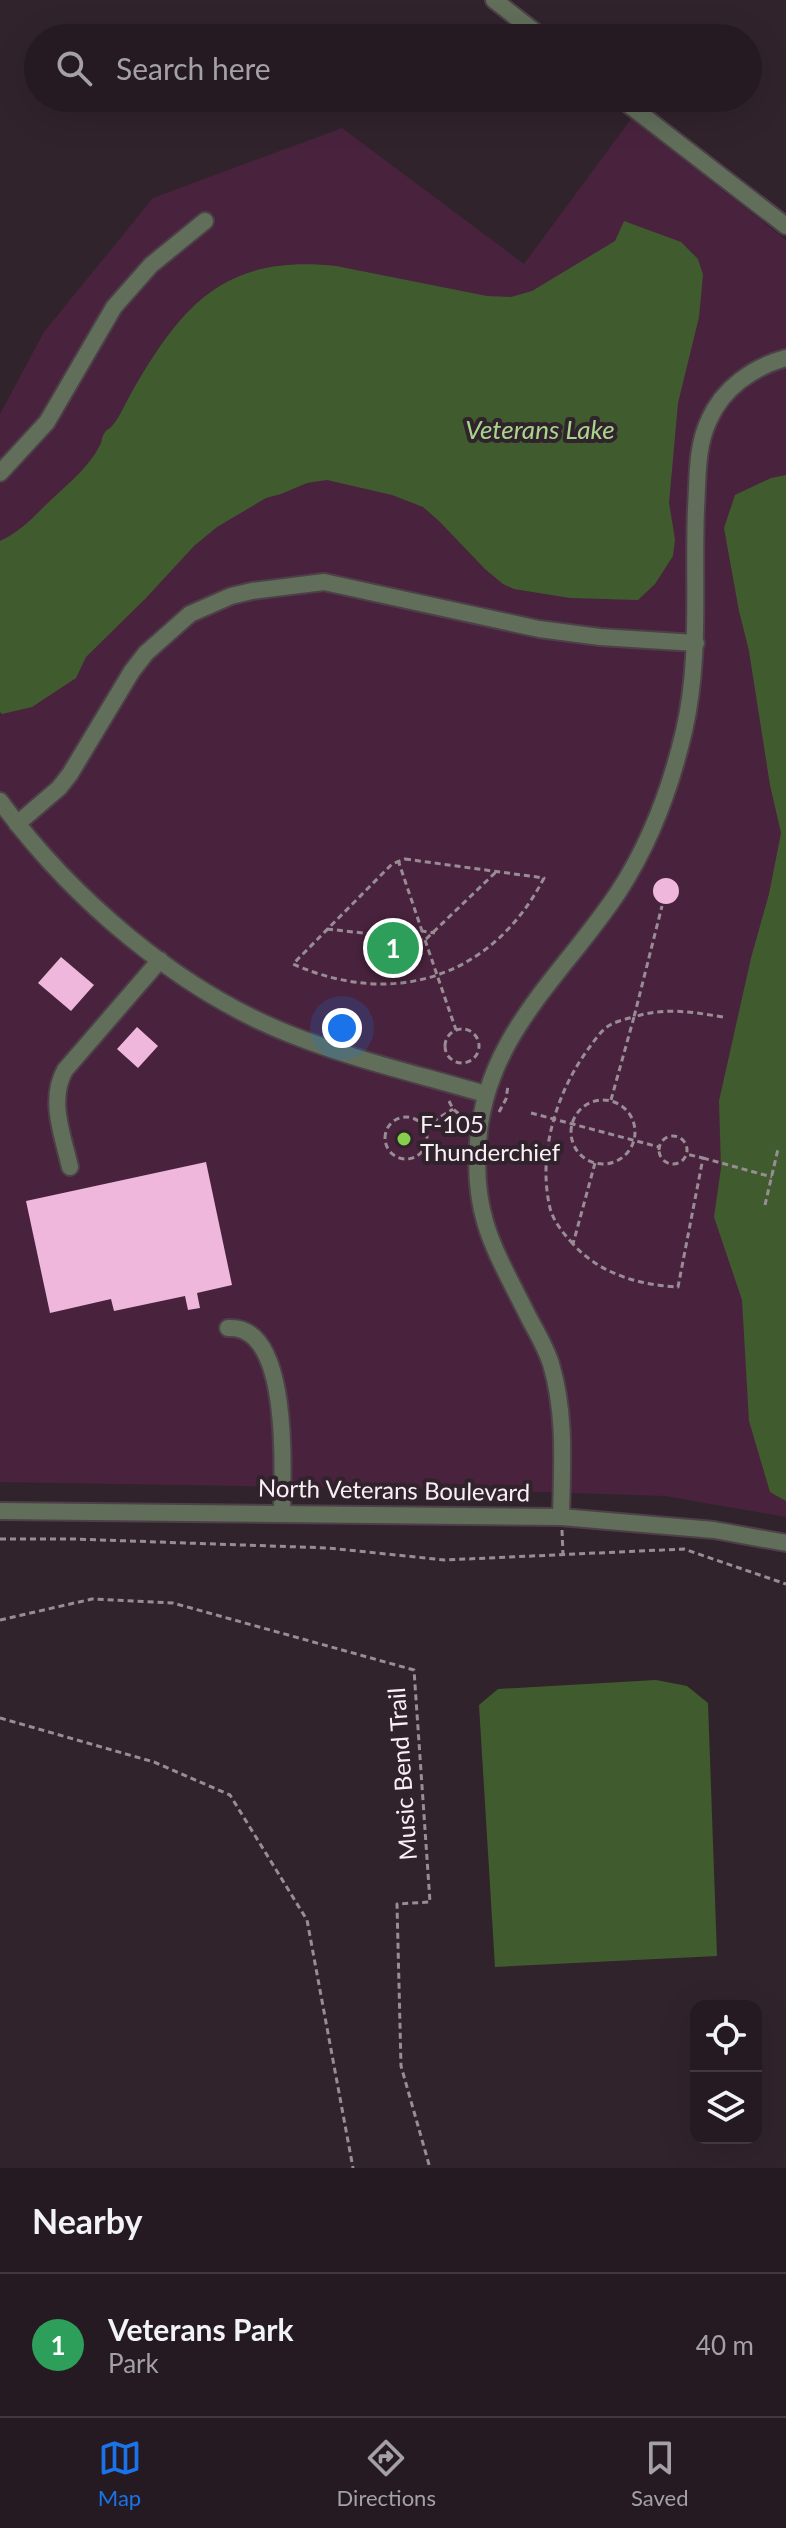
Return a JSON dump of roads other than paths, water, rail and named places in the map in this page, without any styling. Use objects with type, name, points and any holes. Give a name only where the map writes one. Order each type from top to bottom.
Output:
[{"type":"street","points":[[494,0],[525,24]]},
{"type":"street","points":[[638,112],[786,226]]},
{"type":"street","points":[[0,473],[47,422],[114,307],[151,265],[205,221]]},
{"type":"street","points":[[561,1517],[561,1418],[555,1378],[550,1360],[489,1240],[478,1197],[477,1152],[485,1094],[500,1056],[521,1019],[603,914],[621,887],[652,827],[685,729],[696,643],[698,465],[708,421],[736,383],[754,371],[786,358]]},
{"type":"street","points":[[17,824],[59,788],[70,774],[146,653],[190,614],[231,596],[276,586],[324,582],[539,629],[600,637],[696,643]]},
{"type":"street","points":[[0,801],[71,885],[99,912],[160,960],[233,1006],[291,1035],[485,1094]]},
{"type":"street","points":[[70,1167],[57,1107],[60,1079],[160,960]]},
{"type":"street","points":[[228,1328],[244,1329],[252,1334],[260,1344],[274,1379],[281,1425],[282,1514]]},
{"type":"street","name":"North Veterans Boulevard","points":[[0,1511],[561,1517],[714,1530],[786,1543]]},
{"type":"water","name":"Veterans Lake","points":[[624,221],[681,242],[698,259],[703,275],[699,317],[678,403],[669,503],[675,539],[673,556],[655,584],[638,600],[570,598],[514,589],[485,569],[423,507],[392,495],[327,480],[307,483],[266,498],[217,527],[194,546],[86,657],[76,678],[32,707],[0,712],[0,541],[28,522],[85,467],[172,330],[214,290],[238,277],[266,268],[298,264],[336,266],[487,296],[511,297],[532,291],[615,241]]},
{"type":"water","points":[[786,475],[786,1501],[770,1492],[749,1421],[742,1300],[714,1217],[721,1168],[719,1101],[781,833],[724,528],[735,495],[771,478]]},
{"type":"water","points":[[656,1680],[687,1686],[708,1703],[717,1956],[495,1967],[479,1705],[498,1689]]},
{"type":"place","name":"Veterans Park","points":[[393,948]]},
{"type":"place","name":"F-105 Thunderchief","points":[[404,1139]]}]
